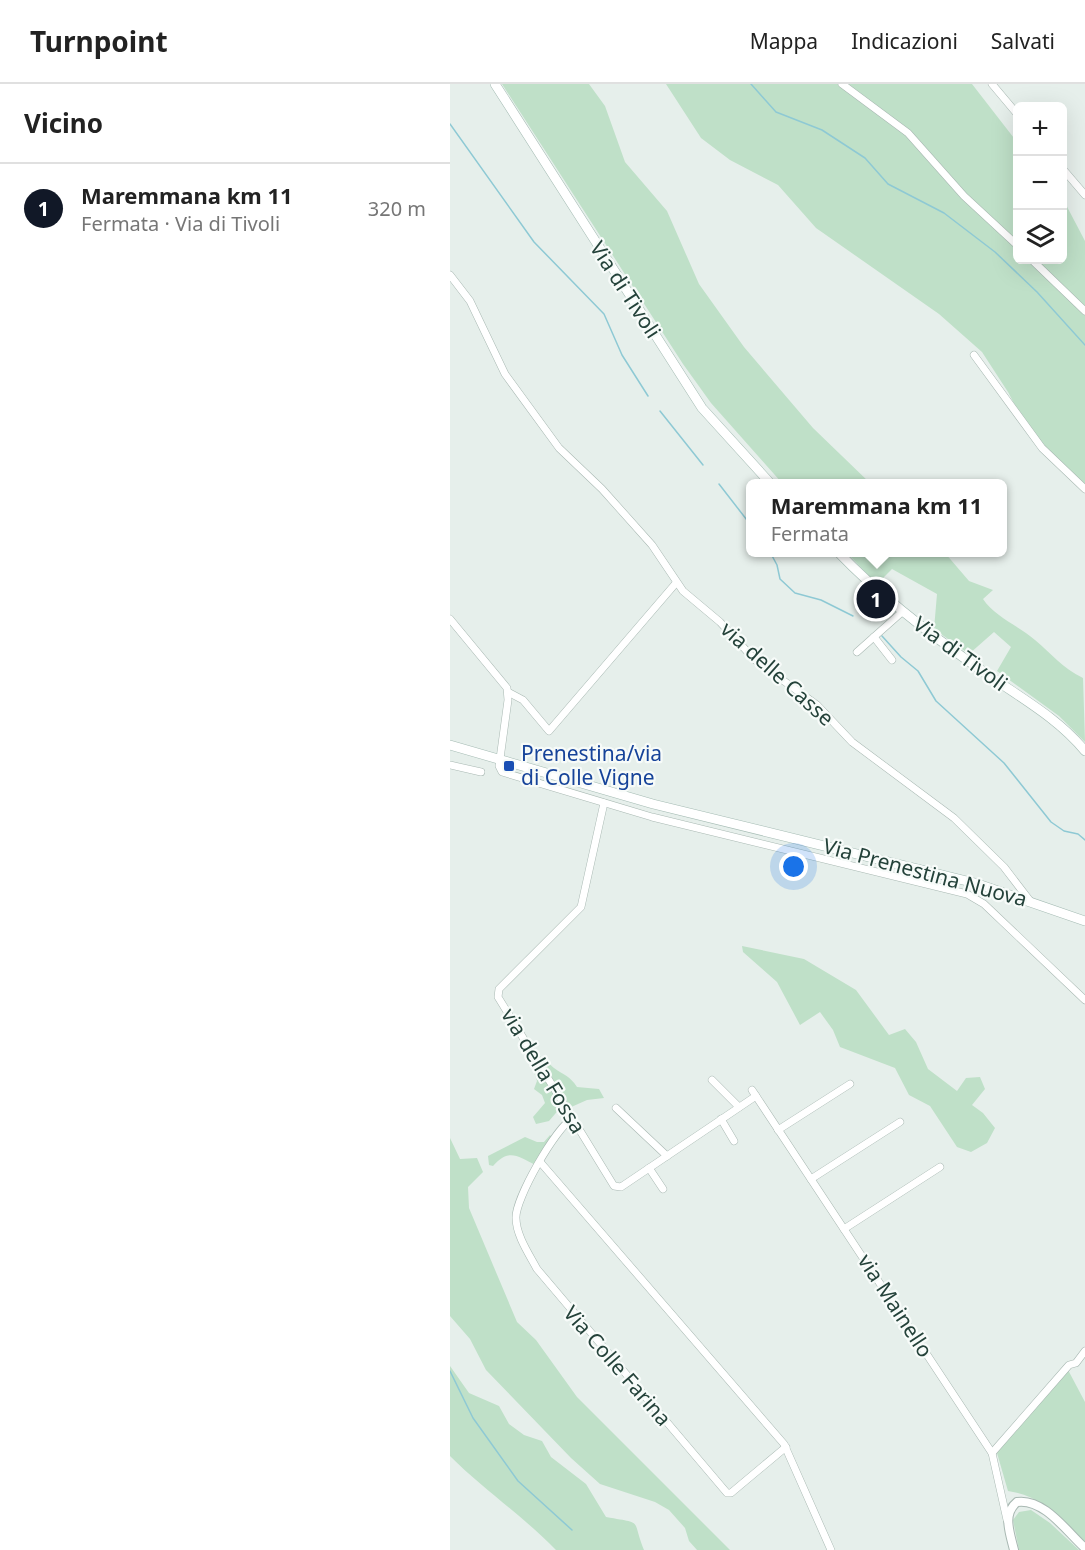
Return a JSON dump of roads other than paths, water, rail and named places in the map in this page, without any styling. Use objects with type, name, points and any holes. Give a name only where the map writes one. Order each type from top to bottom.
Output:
[{"type":"main road","name":"Via di Tivoli","points":[[495,84],[702,408],[767,479]]},
{"type":"main road","name":"Via di Tivoli","points":[[843,557],[872,588],[902,612],[1054,719],[1085,751]]},
{"type":"main road","name":"Via Prenestina Nuova","points":[[450,745],[653,804],[935,872],[1030,901],[1085,921]]},
{"type":"street","points":[[842,84],[908,133],[964,196],[1013,242]]},
{"type":"street","points":[[992,84],[1013,110]]},
{"type":"street","points":[[1067,174],[1085,195]]},
{"type":"street","points":[[1036,264],[1085,311]]},
{"type":"street","name":"via delle Casse","points":[[450,275],[466,295],[505,374],[568,459],[602,489],[652,545],[676,583],[720,622],[753,658],[821,709],[852,742],[951,816],[1004,867],[1030,901]]},
{"type":"street","points":[[974,355],[1042,448],[1085,489]]},
{"type":"street","points":[[508,692],[523,700],[549,731],[676,583]]},
{"type":"street","points":[[857,652],[902,612]]},
{"type":"street","points":[[450,619],[502,680],[508,692],[499,768],[502,772],[604,803],[962,892],[984,904],[1085,1000]]},
{"type":"street","points":[[874,637],[892,660]]},
{"type":"street","points":[[450,765],[481,772]]},
{"type":"street","name":"via della Fossa","points":[[604,803],[581,907],[497,993],[611,1184],[615,1187]]},
{"type":"street","points":[[712,1080],[739,1107]]},
{"type":"street","points":[[778,1130],[850,1084]]},
{"type":"street","name":"via Mainello","points":[[615,1187],[621,1187],[667,1156],[739,1107],[754,1093],[992,1453],[1008,1526]]},
{"type":"street","points":[[616,1108],[667,1156]]},
{"type":"street","name":"Via Colle Farina","points":[[573,1118],[560,1129],[518,1202],[516,1213],[518,1229],[537,1269],[730,1494],[786,1447]]},
{"type":"street","points":[[721,1119],[734,1141]]},
{"type":"street","points":[[811,1179],[900,1122]]},
{"type":"street","points":[[541,1163],[786,1447],[831,1550]]},
{"type":"street","points":[[844,1229],[940,1167]]},
{"type":"street","points":[[649,1168],[663,1189]]},
{"type":"street","points":[[992,1453],[1069,1365],[1076,1363],[1085,1351]]},
{"type":"street","points":[[1014,1550],[1008,1526],[1009,1511],[1014,1503],[1031,1502],[1046,1511],[1085,1548]]},
{"type":"waterway","points":[[751,84],[776,112],[822,130],[865,158],[888,184],[944,213],[995,252],[1037,292],[1085,345]]},
{"type":"waterway","points":[[450,124],[534,242],[604,314],[622,355],[648,396]]},
{"type":"waterway","points":[[660,411],[703,465]]},
{"type":"waterway","points":[[719,484],[746,519]]},
{"type":"waterway","points":[[773,557],[780,579],[795,593],[821,600],[853,616]]},
{"type":"waterway","points":[[882,636],[901,657],[918,671],[936,701],[1004,763],[1051,822],[1064,831],[1078,834],[1085,840]]},
{"type":"waterway","points":[[450,1371],[473,1418],[518,1481],[572,1530]]},
{"type":"place","name":"Maremmana km 11","points":[[876,599]]},
{"type":"place","name":"Prenestina/via di Colle Vigne","points":[[509,766]]}]
